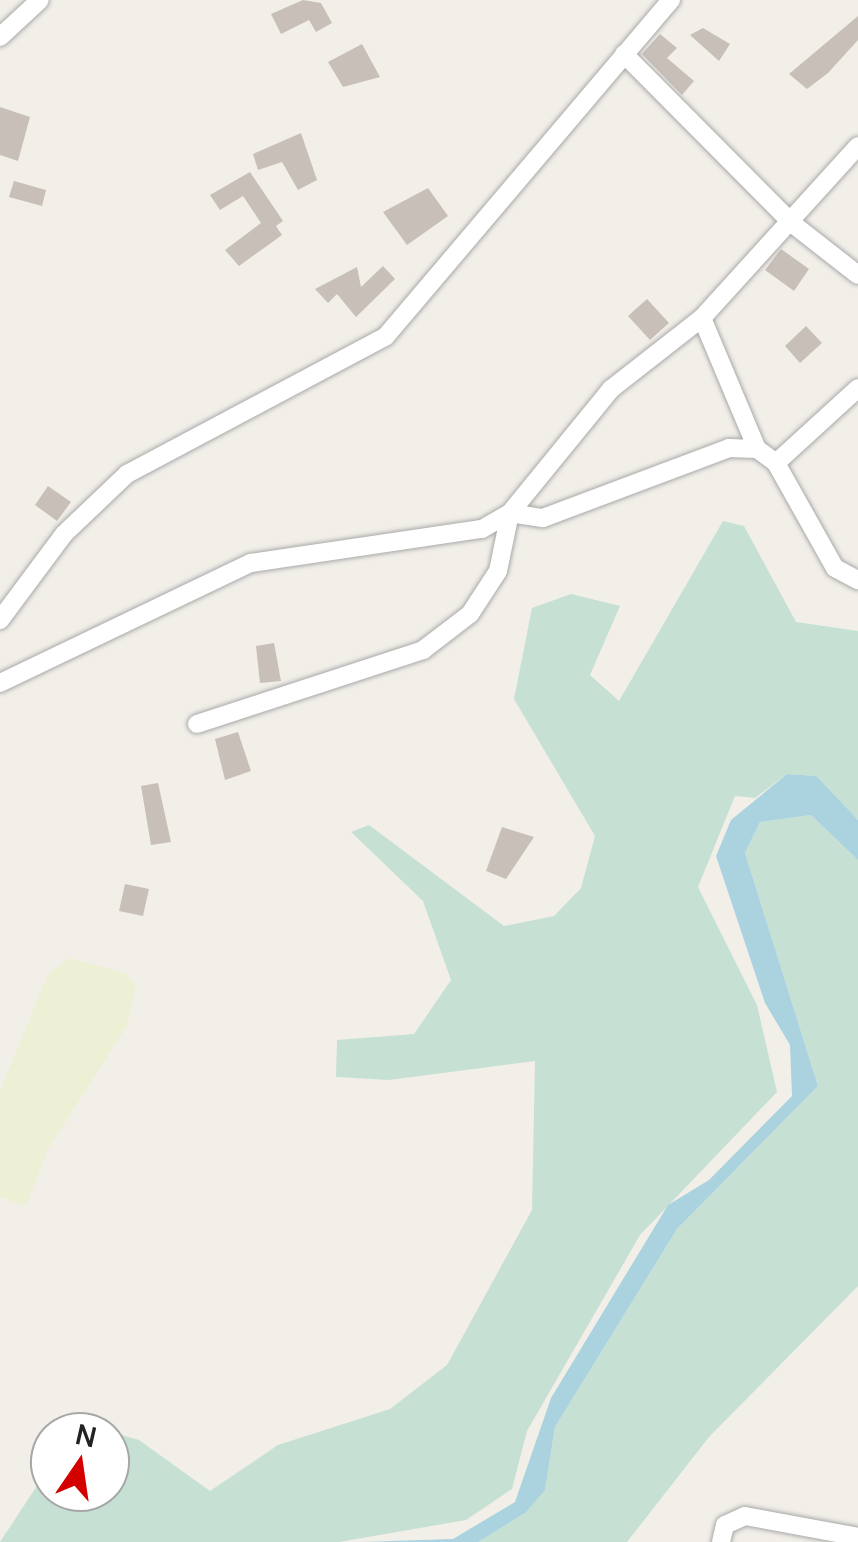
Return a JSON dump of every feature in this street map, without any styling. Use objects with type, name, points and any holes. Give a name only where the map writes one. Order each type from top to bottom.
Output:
[{"type":"street","points":[[0,37],[40,0]]},
{"type":"street","points":[[0,620],[64,534],[127,474],[386,336],[672,0]]},
{"type":"street","points":[[624,54],[794,226],[858,275]]},
{"type":"street","points":[[0,683],[251,563],[482,529],[510,513],[611,389],[702,318],[794,226],[858,146]]},
{"type":"street","points":[[702,318],[757,449]]},
{"type":"street","points":[[776,462],[858,388]]},
{"type":"street","points":[[510,513],[542,518],[729,448],[757,449],[776,462],[835,568],[858,580]]},
{"type":"street","points":[[197,724],[423,650],[470,614],[498,570],[510,513]]},
{"type":"street","points":[[722,1542],[725,1526],[745,1516],[858,1537]]},
{"type":"green space","points":[[723,521],[744,526],[796,622],[858,631],[858,820],[815,776],[787,774],[755,798],[735,796],[698,887],[757,1005],[777,1092],[640,1235],[527,1431],[512,1489],[466,1520],[339,1542],[0,1542],[30,1496],[30,1512],[130,1512],[130,1437],[210,1491],[278,1445],[390,1409],[447,1365],[532,1210],[535,1061],[389,1080],[336,1077],[337,1040],[414,1034],[451,980],[423,901],[351,832],[369,825],[504,926],[554,916],[581,888],[595,836],[514,699],[532,608],[571,594],[620,606],[590,675],[619,701]]},
{"type":"green space","points":[[811,815],[858,860],[858,1286],[709,1437],[627,1542],[478,1542],[545,1490],[555,1427],[677,1229],[818,1086],[745,853],[760,822]]},
{"type":"green space","points":[[70,958],[127,974],[136,986],[127,1026],[48,1149],[26,1206],[0,1197],[0,1091],[48,974]]},
{"type":"water","points":[[787,774],[816,776],[858,820],[858,860],[811,815],[760,822],[745,853],[818,1086],[677,1229],[555,1427],[545,1490],[526,1512],[478,1542],[361,1542],[453,1539],[515,1502],[551,1398],[668,1205],[709,1180],[792,1096],[790,1045],[765,1003],[716,856],[731,820]]},
{"type":"building","points":[[303,0],[321,3],[332,23],[316,32],[309,20],[281,34],[271,14]]},
{"type":"building","points":[[858,16],[858,40],[828,73],[807,89],[789,74]]},
{"type":"building","points":[[703,28],[730,44],[719,61],[690,35]]},
{"type":"building","points":[[660,34],[677,48],[667,58],[694,81],[682,95],[642,54]]},
{"type":"building","points":[[362,44],[380,77],[343,87],[328,62]]},
{"type":"building","points":[[0,107],[30,117],[18,161],[0,155]]},
{"type":"building","points":[[301,133],[317,180],[298,190],[282,162],[258,170],[253,154]]},
{"type":"building","points":[[250,172],[283,221],[276,226],[282,235],[239,266],[225,250],[261,223],[243,196],[220,210],[210,195]]},
{"type":"building","points":[[14,181],[46,190],[42,206],[9,197]]},
{"type":"building","points":[[428,188],[448,216],[407,245],[383,212]]},
{"type":"building","points":[[781,249],[809,269],[794,291],[765,270]]},
{"type":"building","points":[[383,266],[395,279],[356,317],[337,294],[328,303],[315,289],[357,267],[361,287]]},
{"type":"building","points":[[647,299],[669,323],[650,340],[628,316]]},
{"type":"building","points":[[806,326],[822,343],[800,363],[785,346]]},
{"type":"building","points":[[48,486],[71,502],[57,521],[35,505]]},
{"type":"building","points":[[274,643],[281,681],[260,683],[256,646]]},
{"type":"building","points":[[238,732],[251,771],[225,780],[215,739]]},
{"type":"building","points":[[158,783],[171,842],[151,845],[141,786]]},
{"type":"building","points":[[502,827],[534,837],[506,879],[486,871]]},
{"type":"building","points":[[125,884],[149,889],[143,916],[119,911]]}]
